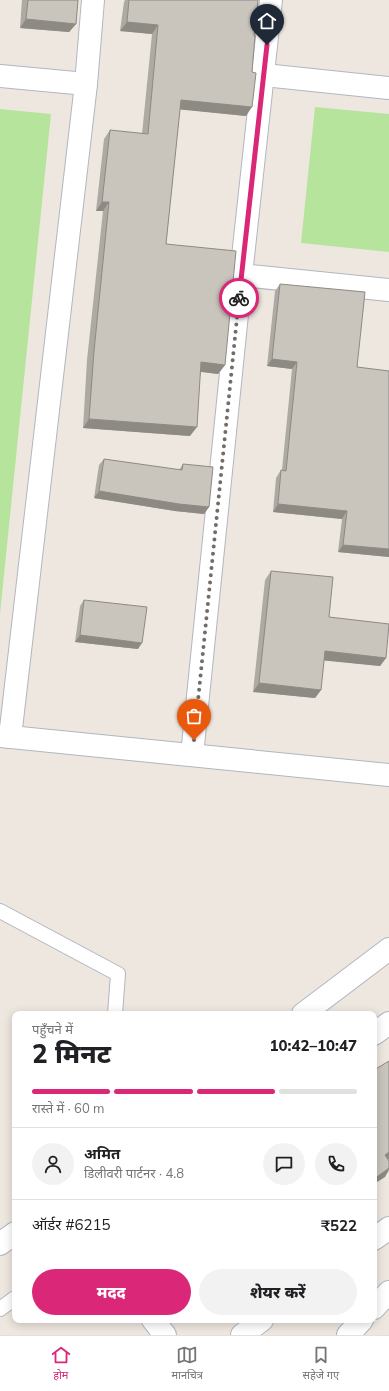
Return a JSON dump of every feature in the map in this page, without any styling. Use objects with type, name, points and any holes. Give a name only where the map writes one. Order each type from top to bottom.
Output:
[{"type":"street","points":[[93,0],[86,84],[5,736],[389,775]]},
{"type":"street","points":[[192,756],[241,274],[264,75],[271,0]]},
{"type":"street","points":[[264,75],[389,88]]},
{"type":"street","points":[[0,76],[86,84]]},
{"type":"street","points":[[241,274],[389,290]]},
{"type":"street","points":[[307,1011],[389,949]]},
{"type":"street","points":[[377,1032],[389,1023]]},
{"type":"street","points":[[377,1237],[389,1228]]},
{"type":"street","points":[[0,1244],[12,1235]]},
{"type":"street","points":[[377,1305],[389,1292]]},
{"type":"street","points":[[155,1323],[165,1335]]},
{"type":"street","points":[[242,1335],[258,1323]]},
{"type":"street","points":[[348,1335],[359,1323]]},
{"type":"lane","points":[[0,911],[118,974],[115,1011]]},
{"type":"lane","points":[[0,1309],[12,1300]]},
{"type":"green space","points":[[315,107],[389,114],[389,252],[301,243]]},
{"type":"green space","points":[[0,109],[51,114],[0,614]]},
{"type":"building","points":[[28,0],[78,0],[76,24],[26,19]]},
{"type":"building","points":[[129,0],[258,0],[252,72],[256,73],[252,107],[181,100],[166,244],[236,251],[225,365],[201,362],[197,427],[89,419],[94,351],[109,202],[102,202],[110,130],[148,134],[158,25],[127,22]]},
{"type":"building","points":[[280,284],[365,292],[357,367],[389,371],[389,549],[343,545],[347,511],[278,504],[281,470],[286,471],[297,362],[272,359]]},
{"type":"building","points":[[104,459],[182,470],[183,464],[213,467],[209,507],[179,504],[99,491]]},
{"type":"building","points":[[271,571],[333,577],[329,617],[389,624],[386,658],[325,651],[321,690],[259,683]]},
{"type":"building","points":[[84,600],[147,607],[142,643],[80,635]]},
{"type":"building","points":[[389,1061],[389,1152],[385,1155],[389,1161],[389,1168],[377,1177],[377,1068]]},
{"type":"way so far","points":[[194,740],[239,298]]},
{"type":"route","points":[[239,298],[267,45]]}]
